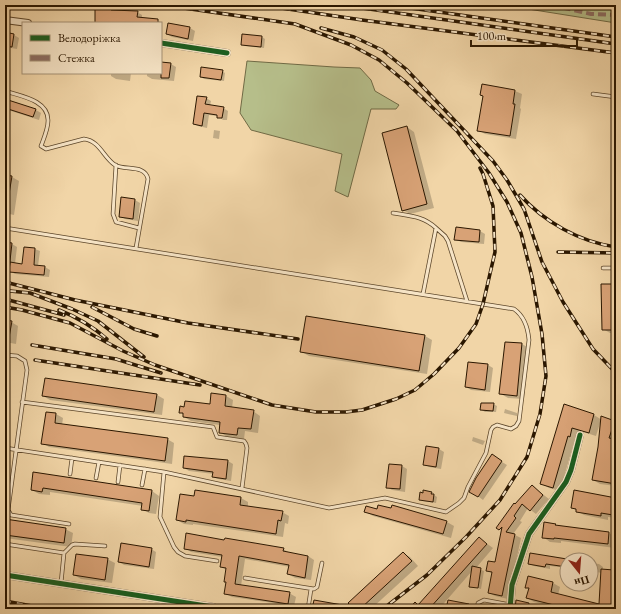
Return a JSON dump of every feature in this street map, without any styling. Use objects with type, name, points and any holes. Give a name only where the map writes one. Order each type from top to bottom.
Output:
[{"type":"street","points":[[5,20],[22,22]]},
{"type":"street","points":[[162,43],[227,53]]},
{"type":"street","points":[[511,607],[512,585],[529,534],[566,482],[571,470],[580,435]]},
{"type":"street","points":[[5,575],[213,608]]},
{"type":"lane","points":[[5,91],[31,99],[41,104],[47,113],[48,122],[42,146],[43,148],[46,149],[84,139],[90,140],[96,144],[116,165],[144,171],[147,174],[148,178],[136,248]]},
{"type":"lane","points":[[593,94],[616,97]]},
{"type":"lane","points":[[116,165],[114,214],[116,222],[139,228]]},
{"type":"lane","points":[[393,213],[418,217],[429,221],[445,236],[448,241],[467,301]]},
{"type":"lane","points":[[5,228],[514,309],[523,318],[528,330],[529,340],[519,421],[516,426],[511,429],[497,425],[493,427],[486,454],[468,486],[464,498],[446,512],[385,498],[329,508],[164,472],[5,448]]},
{"type":"lane","points":[[423,294],[436,228]]},
{"type":"lane","points":[[603,268],[616,268]]},
{"type":"lane","points":[[5,354],[17,356],[25,361],[27,370],[8,510],[9,513],[12,515],[69,524]]},
{"type":"lane","points":[[22,402],[213,427],[217,437],[244,441],[246,444],[247,448],[242,488]]},
{"type":"lane","points":[[70,474],[72,458]]},
{"type":"lane","points":[[96,478],[99,462]]},
{"type":"lane","points":[[118,482],[120,465]]},
{"type":"lane","points":[[142,485],[145,469]]},
{"type":"lane","points":[[164,472],[160,518],[174,546],[178,552],[185,556],[218,561]]},
{"type":"lane","points":[[5,544],[64,553]]},
{"type":"lane","points":[[61,583],[64,553],[72,545],[105,546]]},
{"type":"lane","points":[[245,578],[314,589],[317,587],[322,563]]},
{"type":"lane","points":[[308,609],[311,589]]},
{"type":"lane","points":[[477,609],[478,603],[484,600],[511,607]]},
{"type":"lane","points":[[213,608],[224,609]]},
{"type":"green space","points":[[503,5],[616,5],[616,23]]},
{"type":"green space","points":[[247,61],[360,68],[371,80],[375,91],[399,105],[396,109],[371,109],[348,197],[335,191],[342,154],[251,130],[240,113]]},
{"type":"building","points":[[95,7],[111,8],[111,10],[138,11],[137,17],[158,19],[158,22],[95,22]]},
{"type":"building","points":[[168,23],[190,27],[188,39],[166,34]]},
{"type":"building","points":[[5,32],[14,34],[12,47],[5,46]]},
{"type":"building","points":[[242,34],[262,36],[261,47],[241,45]]},
{"type":"building","points":[[162,62],[171,63],[169,78],[161,78]]},
{"type":"building","points":[[201,67],[223,70],[221,80],[200,77]]},
{"type":"building","points":[[482,84],[515,90],[513,104],[515,104],[510,136],[477,131],[483,96],[480,95]]},
{"type":"building","points":[[197,96],[207,97],[205,104],[224,107],[222,118],[217,118],[217,115],[204,113],[202,126],[193,124]]},
{"type":"building","points":[[5,99],[36,109],[33,117],[5,108]]},
{"type":"building","points":[[407,126],[427,204],[402,211],[382,133]]},
{"type":"building","points":[[5,175],[12,176],[8,200],[5,200]]},
{"type":"building","points":[[121,197],[135,199],[133,219],[119,217]]},
{"type":"building","points":[[456,227],[480,230],[479,242],[454,240]]},
{"type":"building","points":[[5,242],[12,243],[9,270],[5,270]]},
{"type":"building","points":[[24,247],[35,248],[34,265],[45,266],[44,275],[9,272],[10,262],[22,264]]},
{"type":"building","points":[[601,284],[616,284],[616,330],[602,330]]},
{"type":"building","points":[[306,316],[425,335],[419,371],[300,352]]},
{"type":"building","points":[[5,320],[12,321],[8,343],[5,343]]},
{"type":"building","points":[[505,342],[522,343],[517,396],[499,394]]},
{"type":"building","points":[[468,362],[488,364],[485,390],[465,387]]},
{"type":"building","points":[[45,378],[157,394],[154,412],[42,396]]},
{"type":"building","points":[[211,393],[226,395],[225,406],[254,410],[251,429],[238,428],[237,435],[219,433],[220,422],[183,417],[183,413],[179,413],[180,406],[184,407],[185,401],[210,404]]},
{"type":"building","points":[[481,403],[494,403],[493,411],[480,410]]},
{"type":"building","points":[[564,404],[594,414],[589,433],[572,428],[570,437],[568,436],[553,488],[540,484]]},
{"type":"building","points":[[46,412],[56,413],[55,423],[168,438],[165,461],[41,444]]},
{"type":"building","points":[[601,416],[615,421],[609,438],[616,439],[616,484],[592,480],[598,447]]},
{"type":"building","points":[[426,446],[439,448],[436,467],[423,465]]},
{"type":"building","points":[[492,454],[502,461],[478,497],[469,492],[476,478]]},
{"type":"building","points":[[184,456],[228,460],[226,479],[212,477],[213,472],[183,468]]},
{"type":"building","points":[[389,464],[402,465],[400,489],[386,488]]},
{"type":"building","points":[[33,472],[152,490],[149,511],[141,510],[142,503],[43,488],[42,492],[31,490]]},
{"type":"building","points":[[532,485],[543,495],[530,511],[522,504],[514,516],[516,518],[506,532],[515,534],[502,596],[488,593],[492,572],[486,571],[488,561],[495,562],[502,527],[499,530],[496,528],[514,503],[515,504]]},
{"type":"building","points":[[195,490],[241,497],[240,505],[283,511],[281,521],[278,520],[276,534],[186,520],[186,522],[176,520],[180,494],[194,496]]},
{"type":"building","points":[[423,490],[434,494],[433,502],[419,500],[420,492],[423,493]]},
{"type":"building","points":[[574,490],[616,498],[613,515],[601,513],[601,516],[576,512],[576,509],[571,508]]},
{"type":"building","points":[[378,505],[391,508],[392,505],[447,521],[443,534],[364,512],[366,506],[377,509]]},
{"type":"building","points":[[5,519],[66,528],[64,543],[5,535]]},
{"type":"building","points":[[544,522],[556,524],[555,525],[609,532],[608,544],[542,538]]},
{"type":"building","points":[[186,533],[284,548],[283,551],[308,556],[305,578],[287,574],[289,565],[239,556],[235,584],[290,592],[288,604],[224,594],[226,568],[220,567],[222,555],[184,549]]},
{"type":"building","points":[[479,537],[487,544],[429,609],[409,609],[415,602],[418,605]]},
{"type":"building","points":[[121,543],[152,548],[149,567],[118,562]]},
{"type":"building","points":[[403,552],[412,561],[360,609],[354,609],[348,603]]},
{"type":"building","points":[[530,553],[559,558],[559,566],[546,564],[545,567],[528,564]]},
{"type":"building","points":[[76,554],[108,558],[105,580],[73,575]]},
{"type":"building","points":[[472,566],[481,568],[478,588],[469,587]]},
{"type":"building","points":[[601,569],[614,570],[611,609],[570,609],[526,598],[529,588],[525,588],[528,576],[553,582],[551,592],[599,604]]},
{"type":"building","points":[[314,600],[348,606],[348,609],[312,609]]},
{"type":"building","points":[[448,600],[469,604],[468,609],[446,609]]},
{"type":"building","points":[[516,600],[529,603],[528,609],[515,609]]},
{"type":"railway","points":[[163,5],[295,24],[351,45],[379,60],[407,83],[457,131],[489,173],[507,202],[521,233],[532,277],[542,334],[546,376],[540,414],[527,457],[500,500],[466,537],[427,575],[383,609]]},
{"type":"railway","points":[[261,5],[362,20],[616,53]]},
{"type":"railway","points":[[341,5],[616,44]]},
{"type":"railway","points":[[389,5],[616,37]]},
{"type":"railway","points":[[321,28],[354,37],[382,50],[406,69],[493,161],[507,180],[524,209],[542,262],[563,302],[593,349],[616,373]]},
{"type":"railway","points":[[5,307],[70,323],[123,351],[155,365],[272,405],[316,412],[346,412],[362,410],[396,399],[415,390],[434,374],[459,348],[476,324],[483,304],[495,252],[493,206],[480,168]]},
{"type":"railway","points":[[520,195],[551,222],[589,241],[616,247]]},
{"type":"railway","points":[[558,252],[616,253]]},
{"type":"railway","points":[[5,282],[75,300],[188,323],[298,339]]},
{"type":"railway","points":[[10,291],[30,293],[98,321],[144,357]]},
{"type":"railway","points":[[5,299],[64,315]]},
{"type":"railway","points":[[92,307],[134,329],[157,336]]},
{"type":"railway","points":[[59,310],[96,330],[107,339]]},
{"type":"railway","points":[[32,345],[116,359],[161,373]]},
{"type":"railway","points":[[35,360],[200,385]]},
{"type":"railway","points":[[5,601],[48,609]]},
{"type":"marked path","points":[[551,5],[591,14],[616,15]]},
{"type":"cycle path","points":[[162,43],[227,53]]},
{"type":"cycle path","points":[[510,609],[512,585],[529,534],[566,482],[571,470],[580,435]]},
{"type":"cycle path","points":[[5,575],[213,607],[213,609]]}]
